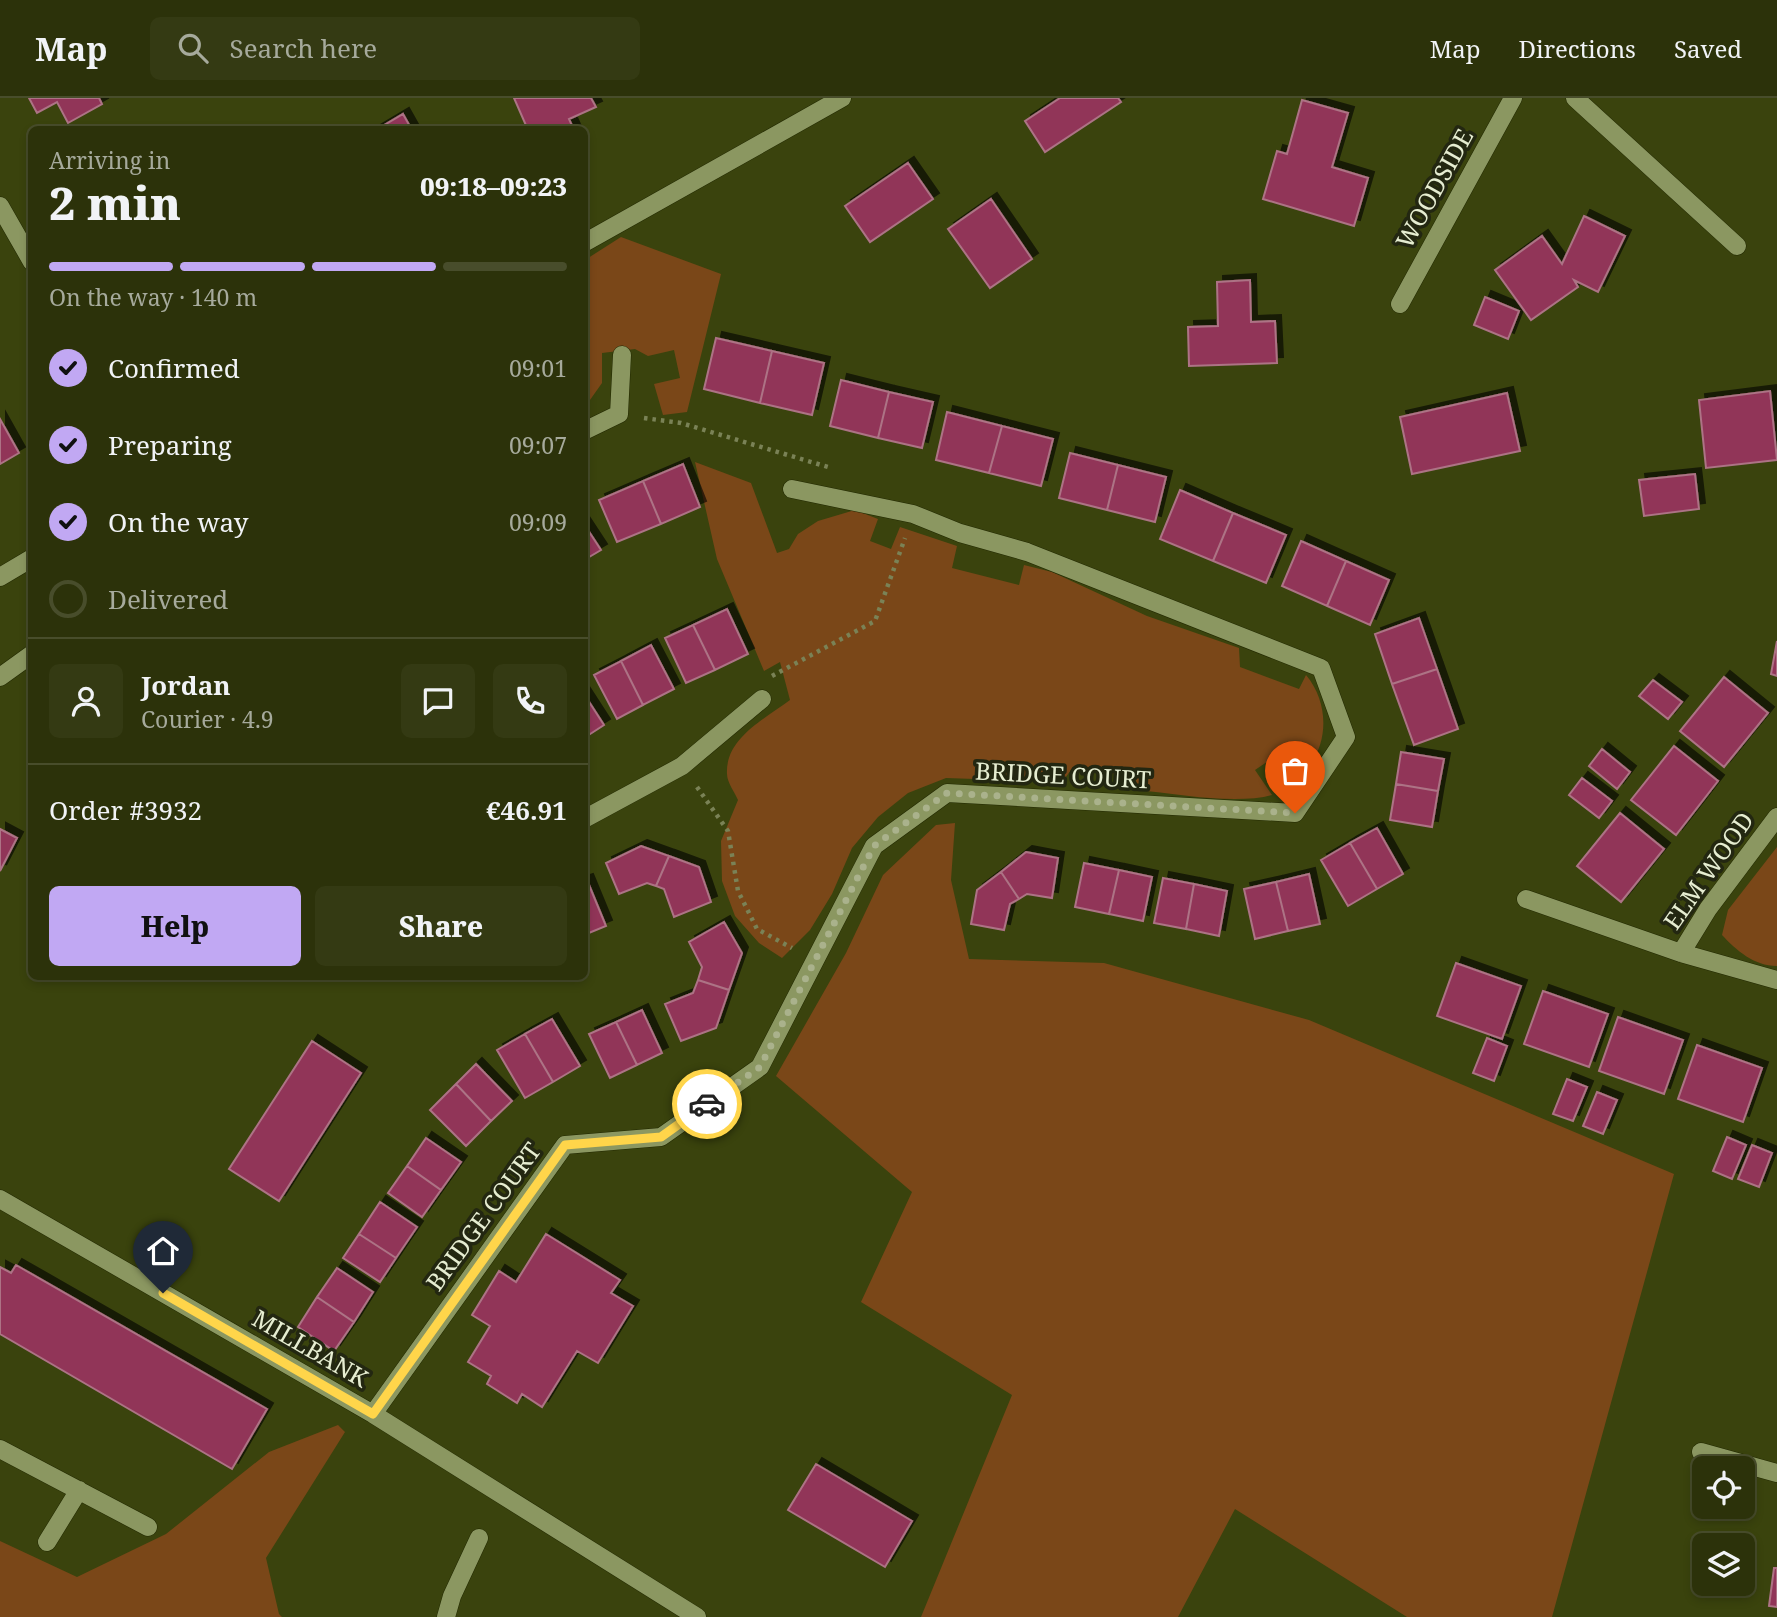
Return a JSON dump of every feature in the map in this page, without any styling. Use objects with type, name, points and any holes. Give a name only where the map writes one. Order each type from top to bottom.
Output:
[{"type":"street","points":[[588,241],[842,98]]},
{"type":"street","name":"WOODSIDE","points":[[1400,304],[1514,98]]},
{"type":"street","points":[[1575,98],[1737,246]]},
{"type":"street","points":[[0,206],[28,255]]},
{"type":"street","points":[[588,428],[619,414],[622,355]]},
{"type":"street","name":"BRIDGE COURT","points":[[373,1414],[565,1145],[661,1137],[760,1067],[874,846],[947,793],[1295,813],[1346,737],[1321,668],[1027,552],[960,533],[914,514],[792,489]]},
{"type":"street","points":[[0,577],[28,560]]},
{"type":"street","points":[[0,677],[28,657]]},
{"type":"street","points":[[588,817],[682,766],[762,699]]},
{"type":"street","name":"ELM WOOD","points":[[1681,953],[1708,909],[1777,817]]},
{"type":"street","name":"ELM WOOD","points":[[1526,900],[1681,953],[1777,980]]},
{"type":"street","name":"MILLBANK","points":[[0,1199],[373,1414],[697,1617]]},
{"type":"street","points":[[0,1449],[148,1527]]},
{"type":"street","points":[[1701,1452],[1777,1473]]},
{"type":"street","points":[[47,1542],[79,1490]]},
{"type":"street","points":[[446,1617],[452,1596],[479,1538]]},
{"type":"path","points":[[619,414],[681,423],[828,467]]},
{"type":"path","points":[[762,699],[767,679],[875,621],[914,514]]},
{"type":"path","points":[[682,766],[728,831],[738,891],[757,929],[815,960]]},
{"type":"shaded area","points":[[621,237],[721,274],[687,412],[663,415],[654,384],[680,378],[674,350],[648,356],[635,349],[602,353],[602,383],[588,403],[588,258]]},
{"type":"shaded area","points":[[695,462],[751,483],[777,553],[789,549],[798,534],[818,521],[855,510],[878,519],[870,541],[891,549],[900,527],[957,546],[952,568],[1019,585],[1024,565],[1052,572],[1147,616],[1239,648],[1240,667],[1299,689],[1306,675],[1320,700],[1323,713],[1321,741],[1317,753],[1300,776],[1283,751],[1255,770],[1272,795],[1258,798],[1206,798],[1138,790],[1133,776],[1071,770],[1062,782],[946,778],[908,793],[878,817],[852,848],[832,894],[810,930],[782,958],[759,943],[735,916],[722,881],[721,841],[738,800],[727,774],[732,750],[748,731],[790,700],[780,662],[764,671],[717,559]]},
{"type":"shaded area","points":[[955,823],[951,880],[969,959],[1104,963],[1309,1020],[1674,1174],[1552,1617],[1407,1617],[1235,1509],[1178,1617],[921,1617],[1012,1395],[861,1302],[912,1192],[776,1076],[846,953],[883,875],[936,825]]},
{"type":"shaded area","points":[[1777,847],[1777,966],[1753,960],[1722,935],[1728,910]]},
{"type":"shaded area","points":[[338,1425],[345,1432],[266,1558],[279,1614],[282,1617],[0,1617],[0,1541],[77,1577],[166,1534],[269,1452]]},
{"type":"building","points":[[29,98],[99,98],[102,104],[68,123],[57,102],[37,113]]},
{"type":"building","points":[[514,98],[591,98],[596,107],[569,119],[572,126],[526,126]]},
{"type":"building","points":[[1060,98],[1118,98],[1121,102],[1045,152],[1025,121]]},
{"type":"building","points":[[1302,100],[1348,113],[1332,167],[1368,178],[1354,226],[1263,199],[1277,151],[1287,154]]},
{"type":"building","points":[[403,114],[410,126],[383,126]]},
{"type":"building","points":[[908,163],[933,199],[870,242],[845,206]]},
{"type":"building","points":[[991,199],[1032,259],[990,288],[948,229]]},
{"type":"building","points":[[1584,216],[1625,236],[1598,292],[1574,280],[1578,287],[1531,320],[1495,270],[1542,236],[1562,264]]},
{"type":"building","points":[[1250,280],[1251,322],[1275,321],[1277,363],[1189,366],[1188,327],[1218,326],[1217,282]]},
{"type":"building","points":[[1485,297],[1519,311],[1508,339],[1474,325]]},
{"type":"building","points":[[716,338],[772,351],[760,403],[704,389]]},
{"type":"building","points":[[772,351],[824,363],[812,415],[760,403]]},
{"type":"building","points":[[841,380],[889,392],[878,438],[830,426]]},
{"type":"building","points":[[1770,391],[1777,460],[1706,468],[1699,400]]},
{"type":"building","points":[[889,392],[933,402],[922,448],[878,438]]},
{"type":"building","points":[[1507,393],[1520,451],[1412,474],[1400,417]]},
{"type":"building","points":[[947,412],[1002,426],[989,473],[936,460]]},
{"type":"building","points":[[0,419],[19,453],[0,464]]},
{"type":"building","points":[[1002,426],[1053,439],[1041,486],[989,473]]},
{"type":"building","points":[[1070,453],[1118,465],[1107,510],[1059,498]]},
{"type":"building","points":[[683,464],[700,507],[661,524],[643,481]]},
{"type":"building","points":[[1118,465],[1166,477],[1155,522],[1107,510]]},
{"type":"building","points":[[1695,474],[1699,509],[1644,516],[1639,480]]},
{"type":"building","points":[[643,481],[661,524],[617,542],[599,500]]},
{"type":"building","points":[[1180,490],[1233,513],[1213,561],[1160,539]]},
{"type":"building","points":[[1233,513],[1286,535],[1266,583],[1213,561]]},
{"type":"building","points":[[588,530],[601,550],[588,558]]},
{"type":"building","points":[[1301,541],[1346,561],[1327,606],[1282,586]]},
{"type":"building","points":[[1346,561],[1389,580],[1370,625],[1327,606]]},
{"type":"building","points":[[727,609],[748,654],[715,670],[693,625]]},
{"type":"building","points":[[1419,618],[1437,669],[1392,684],[1375,634]]},
{"type":"building","points":[[693,625],[715,670],[686,683],[665,638]]},
{"type":"building","points":[[1777,641],[1777,676],[1771,674]]},
{"type":"building","points":[[651,645],[674,689],[643,705],[621,661]]},
{"type":"building","points":[[621,661],[643,705],[617,719],[594,675]]},
{"type":"building","points":[[1437,669],[1458,729],[1414,745],[1392,684]]},
{"type":"building","points":[[1724,677],[1768,713],[1724,767],[1680,731]]},
{"type":"building","points":[[1653,680],[1682,702],[1668,719],[1639,696]]},
{"type":"building","points":[[588,700],[604,725],[588,735]]},
{"type":"building","points":[[1674,746],[1718,781],[1676,835],[1631,800]]},
{"type":"building","points":[[1602,749],[1630,772],[1617,789],[1589,766]]},
{"type":"building","points":[[1401,752],[1444,759],[1438,791],[1396,784]]},
{"type":"building","points":[[1582,778],[1612,801],[1599,818],[1569,795]]},
{"type":"building","points":[[1396,784],[1438,791],[1432,827],[1390,820]]},
{"type":"building","points":[[1620,813],[1664,849],[1621,902],[1577,866]]},
{"type":"building","points":[[1377,828],[1403,874],[1377,889],[1350,843]]},
{"type":"building","points":[[0,829],[17,838],[0,871]]},
{"type":"building","points":[[1350,843],[1377,889],[1348,906],[1321,860]]},
{"type":"building","points":[[641,846],[669,856],[656,886],[647,883],[619,894],[606,863]]},
{"type":"building","points":[[1026,852],[1058,858],[1052,898],[1027,894],[1019,899],[1001,872]]},
{"type":"building","points":[[669,856],[699,867],[711,902],[674,917],[664,889],[656,886]]},
{"type":"building","points":[[1084,863],[1119,870],[1109,914],[1075,907]]},
{"type":"building","points":[[1119,870],[1152,877],[1143,921],[1109,914]]},
{"type":"building","points":[[1001,872],[1019,899],[1010,904],[1004,930],[971,924],[977,890]]},
{"type":"building","points":[[1309,874],[1320,924],[1288,931],[1276,882]]},
{"type":"building","points":[[1163,878],[1194,884],[1186,929],[1154,923]]},
{"type":"building","points":[[588,882],[606,926],[588,933]]},
{"type":"building","points":[[1276,882],[1288,931],[1255,939],[1244,889]]},
{"type":"building","points":[[1194,884],[1227,891],[1219,936],[1186,929]]},
{"type":"building","points":[[724,922],[742,953],[729,990],[698,980],[702,967],[689,942]]},
{"type":"building","points":[[1456,963],[1521,986],[1502,1039],[1437,1016]]},
{"type":"building","points":[[698,980],[729,990],[716,1028],[681,1041],[665,1004],[693,993]]},
{"type":"building","points":[[1543,991],[1608,1014],[1589,1067],[1524,1044]]},
{"type":"building","points":[[642,1010],[662,1053],[637,1065],[616,1022]]},
{"type":"building","points":[[1618,1017],[1683,1040],[1664,1094],[1599,1071]]},
{"type":"building","points":[[552,1019],[580,1066],[553,1082],[525,1034]]},
{"type":"building","points":[[616,1022],[637,1065],[610,1078],[589,1034]]},
{"type":"building","points":[[525,1034],[553,1082],[525,1098],[497,1050]]},
{"type":"building","points":[[1487,1038],[1507,1046],[1494,1081],[1473,1073]]},
{"type":"building","points":[[312,1041],[361,1073],[279,1201],[229,1169]]},
{"type":"building","points":[[1697,1045],[1762,1068],[1743,1122],[1678,1099]]},
{"type":"building","points":[[476,1064],[512,1101],[491,1121],[456,1084]]},
{"type":"building","points":[[1567,1079],[1587,1087],[1573,1121],[1553,1114]]},
{"type":"building","points":[[456,1084],[491,1121],[466,1146],[430,1110]]},
{"type":"building","points":[[1597,1092],[1617,1100],[1603,1134],[1583,1126]]},
{"type":"building","points":[[1727,1137],[1746,1145],[1732,1179],[1713,1171]]},
{"type":"building","points":[[426,1138],[461,1162],[441,1190],[407,1166]]},
{"type":"building","points":[[1752,1145],[1772,1153],[1759,1187],[1738,1179]]},
{"type":"building","points":[[407,1166],[441,1190],[422,1217],[388,1193]]},
{"type":"building","points":[[380,1202],[417,1227],[396,1258],[359,1234]]},
{"type":"building","points":[[359,1234],[396,1258],[380,1282],[343,1258]]},
{"type":"building","points":[[546,1234],[620,1280],[611,1293],[633,1306],[598,1363],[577,1351],[542,1407],[522,1394],[517,1403],[487,1384],[491,1376],[468,1362],[490,1326],[472,1315],[499,1271],[516,1282]]},
{"type":"building","points":[[16,1265],[267,1409],[232,1469],[0,1334],[0,1267],[11,1273]]},
{"type":"building","points":[[337,1268],[373,1292],[354,1322],[317,1297]]},
{"type":"building","points":[[317,1297],[354,1322],[334,1351],[298,1327]]},
{"type":"building","points":[[816,1464],[912,1521],[885,1567],[788,1510]]},
{"type":"building","points":[[1774,1568],[1777,1568],[1777,1607],[1769,1606]]},
{"type":"way so far","points":[[707,1104],[760,1067],[874,846],[947,793],[1295,813]]},
{"type":"route","points":[[163,1293],[373,1414],[565,1145],[661,1137],[707,1104]]}]
